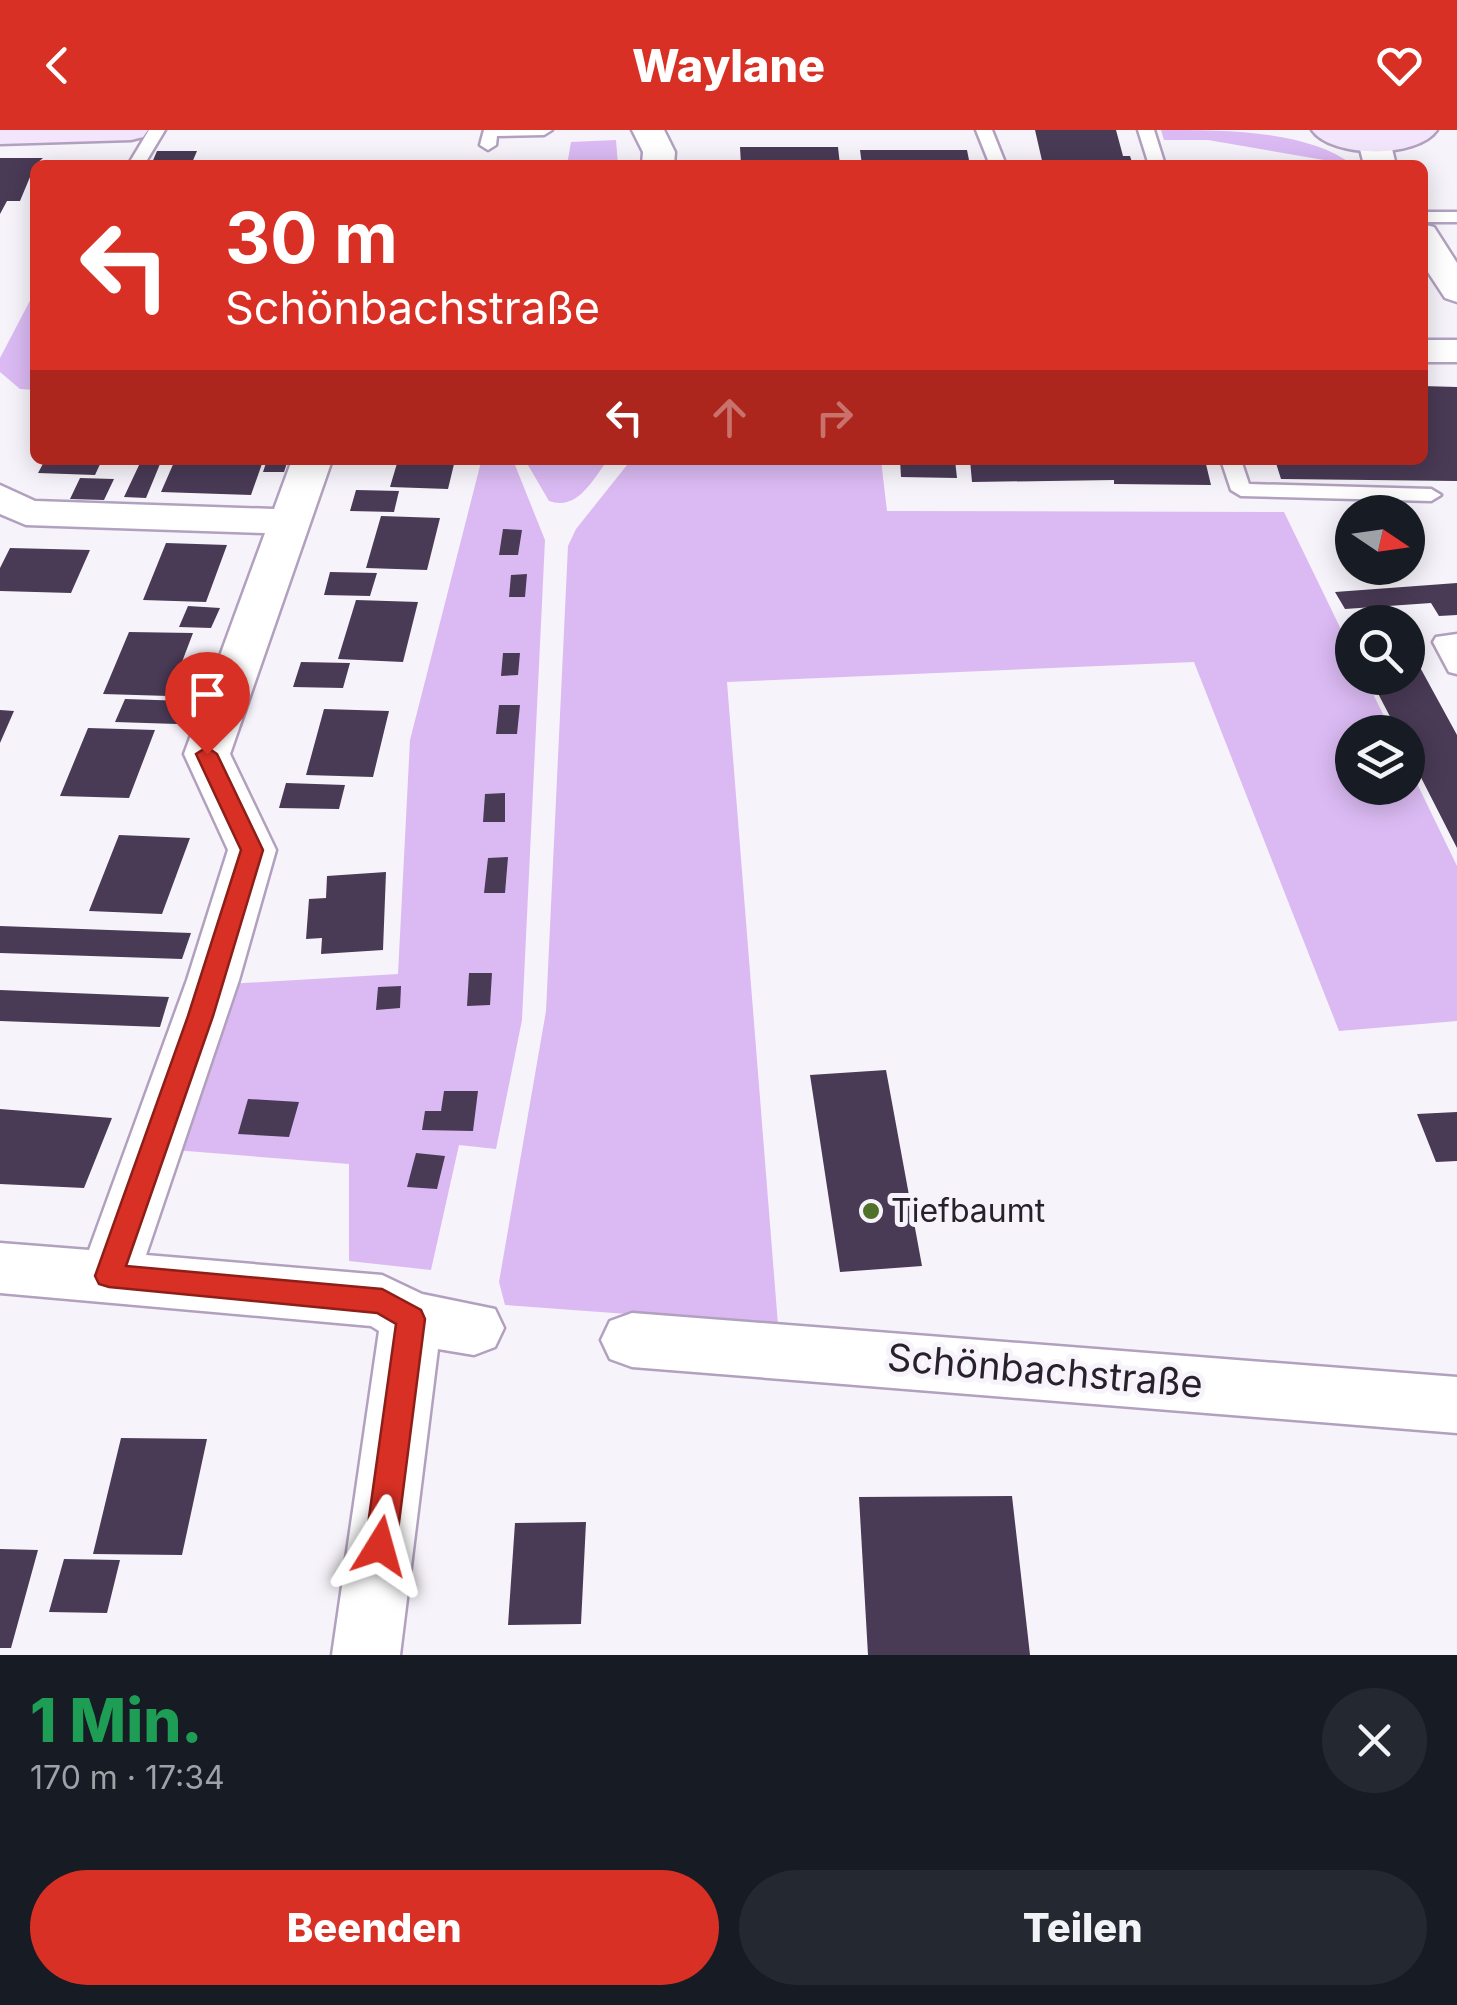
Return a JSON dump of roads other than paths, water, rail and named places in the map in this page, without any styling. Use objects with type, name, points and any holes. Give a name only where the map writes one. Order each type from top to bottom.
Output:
[{"type":"main road","points":[[0,134],[131,130]]},
{"type":"main road","points":[[1329,130],[1377,153],[1420,130]]},
{"type":"street","points":[[648,130],[659,152],[658,160]]},
{"type":"street","points":[[1428,244],[1457,291]]},
{"type":"street","points":[[1428,350],[1457,350]]},
{"type":"street","points":[[109,1276],[200,1016],[252,850],[207,754],[310,465]]},
{"type":"street","points":[[0,497],[26,513],[290,522]]},
{"type":"street","points":[[0,1268],[382,1301],[411,1319],[474,1328]]},
{"type":"street","points":[[366,1655],[411,1319]]},
{"type":"street","name":"Schönbachstraße","points":[[632,1340],[986,1364],[1457,1406]]},
{"type":"lane","points":[[139,160],[157,130]]},
{"type":"lane","points":[[488,145],[490,132],[544,130]]},
{"type":"lane","points":[[984,130],[996,160]]},
{"type":"lane","points":[[1146,130],[1155,160]]},
{"type":"lane","points":[[1428,217],[1457,217]]},
{"type":"lane","points":[[1234,465],[1241,490],[1431,495]]},
{"type":"lane","points":[[1457,640],[1444,642],[1457,666]]},
{"type":"place","name":"Tiefbaumt","points":[[871,1211]]}]
